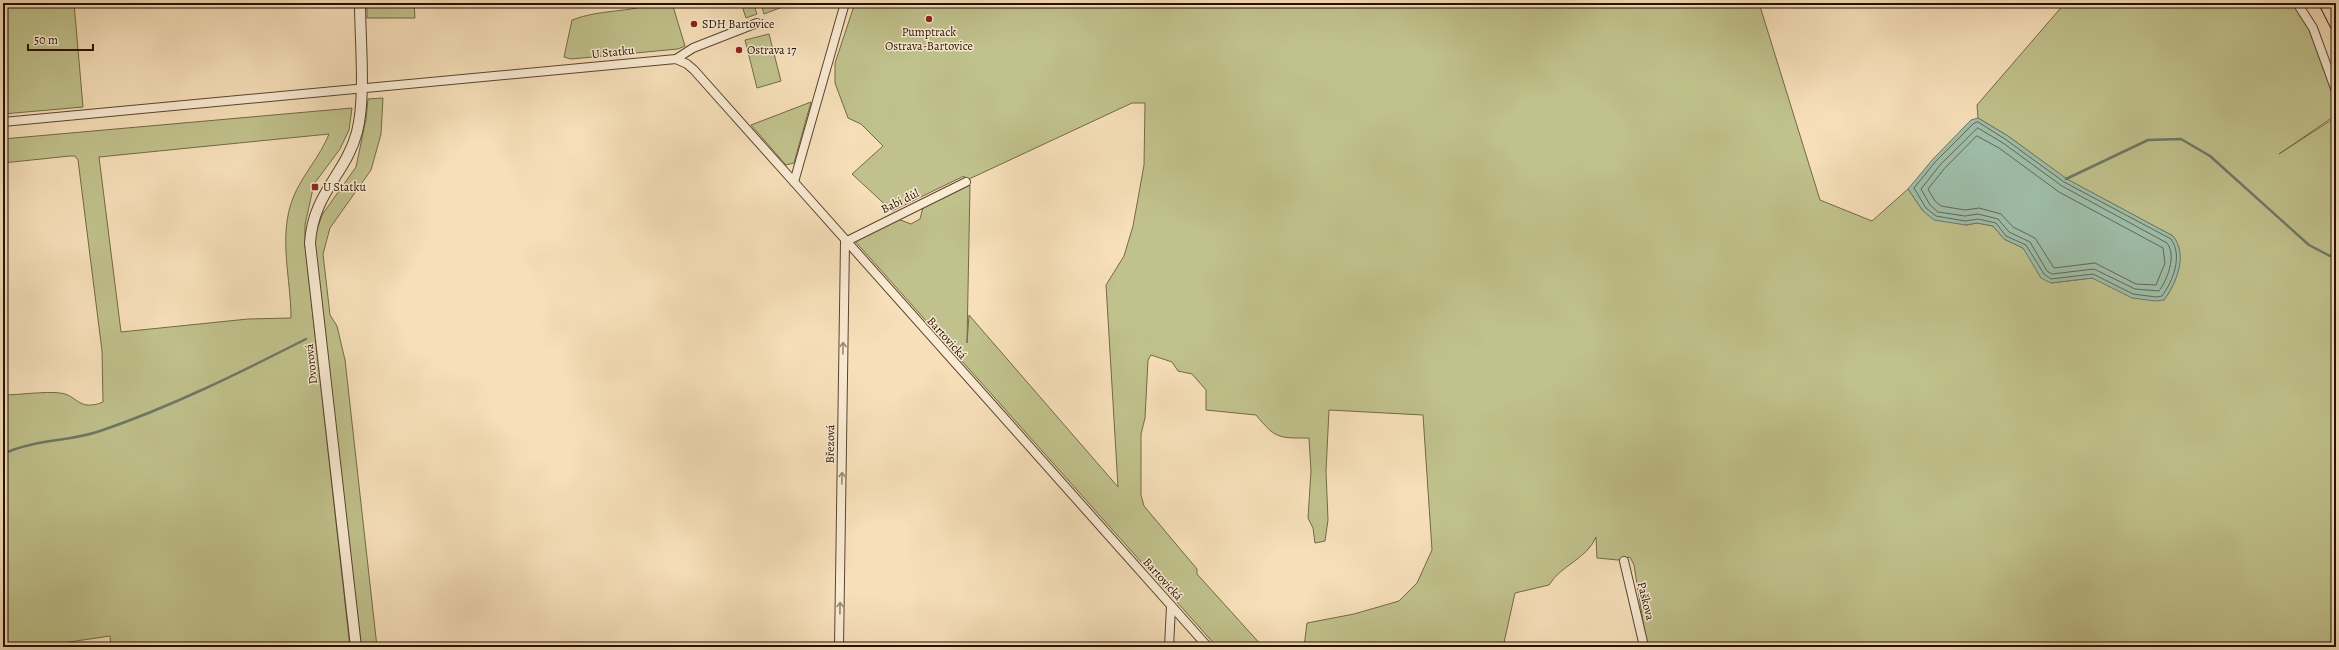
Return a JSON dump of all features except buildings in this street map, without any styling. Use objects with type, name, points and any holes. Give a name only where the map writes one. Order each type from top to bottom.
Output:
[{"type":"highway","points":[[2326,3],[2336,23]]},
{"type":"street","name":"Dvorová","points":[[356,647],[310,243],[312,226],[320,201],[346,156],[357,131],[360,88],[360,3]]},
{"type":"street","points":[[794,182],[846,3]]},
{"type":"street","points":[[2297,3],[2313,28],[2336,91]]},
{"type":"street","points":[[676,60],[693,48],[757,23]]},
{"type":"street","name":"U Statku","points":[[3,122],[676,60]]},
{"type":"street","points":[[676,60],[687,64],[694,70],[794,182]]},
{"type":"street","name":"Bartovická","points":[[794,182],[845,242],[1208,647]]},
{"type":"street","name":"Babí důl","points":[[845,242],[966,182]]},
{"type":"street","name":"Březová","points":[[839,647],[845,242]]},
{"type":"street","name":"Paškova","points":[[1624,560],[1644,642],[1643,647]]},
{"type":"street","points":[[1170,647],[1171,606]]},
{"type":"green space","points":[[3,3],[74,3],[83,107],[3,114]]},
{"type":"green space","points":[[367,3],[414,3],[415,18],[367,18]]},
{"type":"green space","points":[[656,3],[672,3],[685,46],[678,49],[571,59],[564,57],[572,20],[593,14],[635,8]]},
{"type":"green space","points":[[741,3],[753,3],[757,14],[746,18]]},
{"type":"green space","points":[[761,3],[793,3],[764,14]]},
{"type":"green space","points":[[855,3],[1759,3],[1820,200],[1872,221],[1908,189],[1923,211],[1966,225],[1977,223],[1993,226],[2004,239],[2023,248],[2051,283],[2092,278],[2164,300],[2173,285],[2179,268],[2179,251],[2173,236],[2066,179],[2008,136],[1978,118],[1977,105],[2065,3],[2297,3],[2313,28],[2336,91],[2336,115],[2279,154],[2336,117],[2336,647],[1647,647],[1634,565],[1630,557],[1618,560],[1597,558],[1596,537],[1587,551],[1560,572],[1549,585],[1515,593],[1503,647],[1304,647],[1307,623],[1354,614],[1399,601],[1417,583],[1432,550],[1423,415],[1329,410],[1326,471],[1328,520],[1325,541],[1315,543],[1313,528],[1308,518],[1311,471],[1309,438],[1290,438],[1278,436],[1268,429],[1256,415],[1206,410],[1206,390],[1192,374],[1178,371],[1172,362],[1151,355],[1148,360],[1145,418],[1141,434],[1141,495],[1144,506],[1197,569],[1197,574],[1263,647],[1217,647],[854,240],[898,219],[911,224],[920,219],[923,207],[970,185],[967,343],[969,315],[1118,487],[1106,285],[1124,256],[1133,226],[1144,165],[1145,103],[1132,103],[967,180],[964,176],[892,211],[852,174],[883,146],[861,124],[848,118],[835,83],[835,63]]},
{"type":"green space","points":[[769,34],[781,81],[757,88],[745,40]]},
{"type":"green space","points":[[383,98],[381,134],[371,170],[330,228],[323,254],[330,315],[337,326],[345,360],[377,647],[361,647],[315,254],[315,236],[322,215],[356,167],[366,119],[368,99]]},
{"type":"green space","points":[[811,102],[794,163],[786,165],[751,125]]},
{"type":"green space","points":[[352,108],[349,130],[340,149],[314,184],[305,225],[305,245],[350,647],[111,647],[110,636],[35,647],[3,647],[3,395],[60,393],[66,394],[83,404],[95,405],[103,402],[102,351],[78,160],[75,156],[70,156],[3,163],[3,139]],"holes":[[[329,134],[293,198],[286,227],[286,258],[291,318],[248,319],[121,332],[99,157]]]},
{"type":"water","points":[[1978,118],[2008,136],[2067,179],[2173,236],[2180,251],[2179,268],[2177,277],[2164,300],[2156,301],[2132,298],[2092,278],[2051,283],[2041,278],[2023,248],[2004,239],[1993,226],[1977,223],[1966,225],[1934,220],[1923,211],[1908,189],[1933,159],[1971,120]]},
{"type":"waterway","points":[[2066,179],[2148,140],[2181,139],[2210,156],[2309,245],[2330,256],[2336,254]]},
{"type":"waterway","points":[[3,454],[15,449],[39,443],[88,435],[126,422],[204,389],[306,339]]},
{"type":"place","name":"Pumptrack Ostrava-Bartovice","points":[[929,19]]},
{"type":"place","name":"SDH Bartovice","points":[[694,24]]},
{"type":"place","name":"Ostrava 17","points":[[739,50]]},
{"type":"place","name":"U Statku","points":[[315,187]]}]
